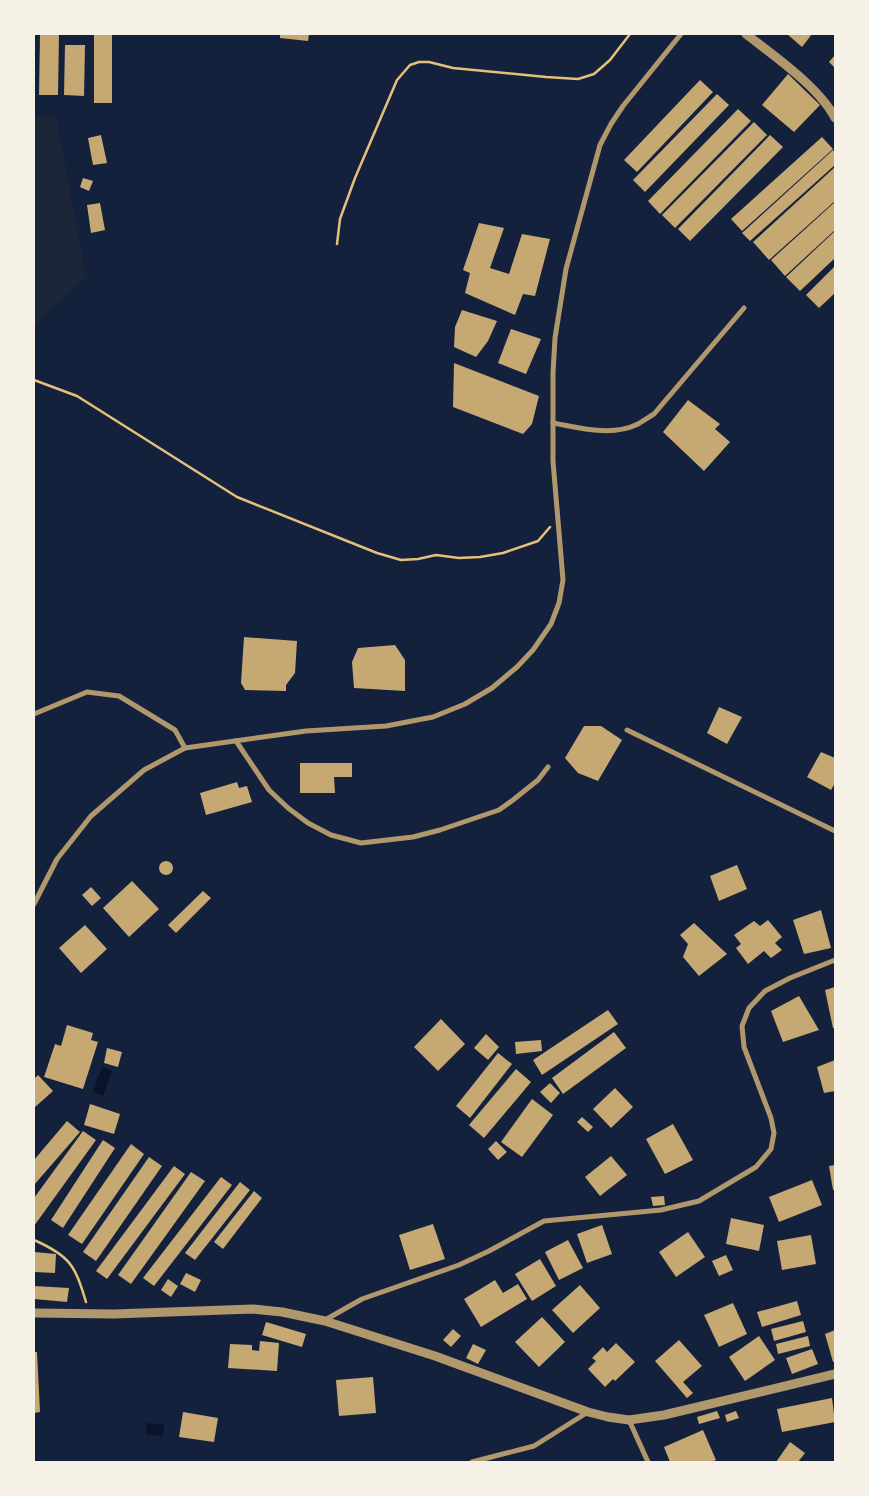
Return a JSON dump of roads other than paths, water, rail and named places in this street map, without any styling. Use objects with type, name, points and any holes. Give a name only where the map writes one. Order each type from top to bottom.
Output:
[{"type":"street","points":[[34,904],[58,859],[92,816],[144,770],[185,748],[306,731],[395,724],[441,714],[466,704],[492,688],[534,650],[552,624],[559,603],[562,580],[553,461],[553,422],[555,338],[566,269],[600,146],[623,106],[680,34]]},
{"type":"street","points":[[746,34],[782,62],[819,96],[835,118]]},
{"type":"street","points":[[553,422],[582,429],[606,431],[620,430],[637,425],[654,414],[744,308]]},
{"type":"street","points":[[34,714],[87,692],[119,696],[175,730],[185,748]]},
{"type":"street","points":[[626,730],[835,831]]},
{"type":"street","points":[[236,741],[269,790],[288,808],[308,823],[331,836],[361,843],[389,841],[422,835],[499,810],[538,780],[548,767]]},
{"type":"street","points":[[325,1321],[362,1299],[467,1262],[544,1221],[661,1210],[699,1201],[756,1167],[771,1148],[774,1133],[771,1118],[744,1047],[742,1026],[749,1008],[765,991],[790,978],[835,960]]},
{"type":"street","points":[[34,1312],[114,1314],[253,1309],[282,1312],[325,1321],[435,1356],[588,1412],[608,1418],[629,1420],[664,1415],[835,1374]]},
{"type":"street","points":[[472,1462],[534,1446],[588,1412]]},
{"type":"street","points":[[629,1420],[648,1462]]}]
